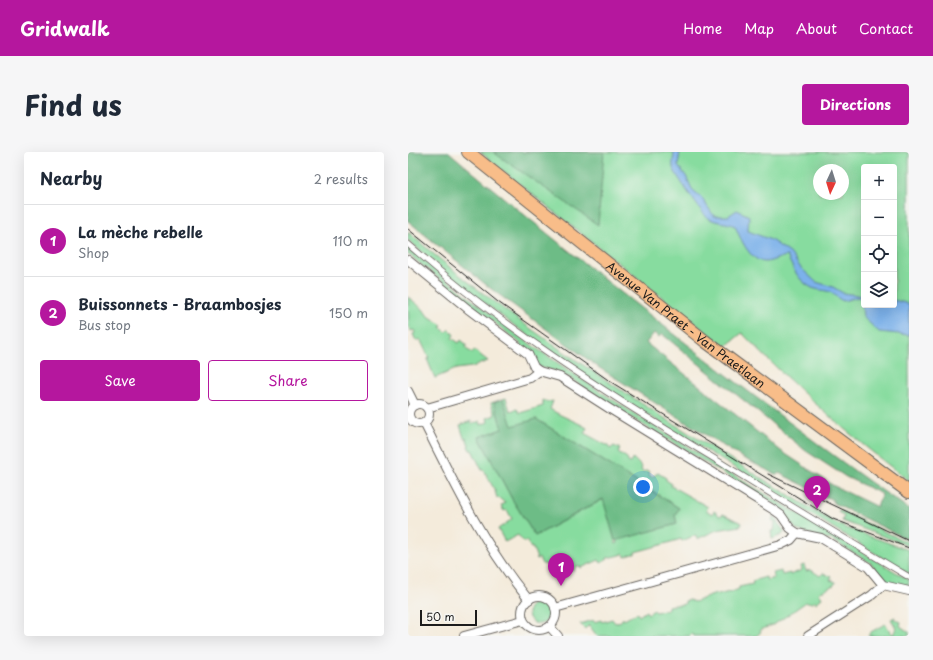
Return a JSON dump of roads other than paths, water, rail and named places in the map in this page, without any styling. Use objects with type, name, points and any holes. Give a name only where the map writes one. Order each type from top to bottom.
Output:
[{"type":"main road","name":"Avenue Van Praet - Van Praetlaan","points":[[468,152],[705,341],[909,492]]},
{"type":"street","points":[[408,244],[480,303],[544,351],[596,386],[909,577]]},
{"type":"street","points":[[408,260],[468,309],[528,354],[534,366],[539,371],[560,377],[777,512],[783,517],[790,528],[797,533],[817,536],[859,561],[871,569],[883,585],[909,591]]},
{"type":"street","points":[[427,408],[530,378],[539,371]]},
{"type":"street","points":[[408,390],[415,405]]},
{"type":"street","points":[[423,404],[427,408],[429,416],[424,423],[414,423],[408,415],[409,410],[415,405],[423,404]]},
{"type":"street","points":[[424,423],[474,521],[498,559],[529,600]]},
{"type":"street","points":[[555,608],[781,545],[791,540],[797,533]]},
{"type":"street","points":[[808,636],[872,596],[883,585]]},
{"type":"street","points":[[542,596],[550,600],[555,608],[556,616],[550,627],[543,630],[535,630],[528,626],[523,620],[523,607],[529,600],[542,596]]},
{"type":"street","points":[[464,636],[523,620]]},
{"type":"street","points":[[550,627],[558,636]]},
{"type":"water","points":[[674,152],[680,152],[678,166],[686,176],[692,189],[701,197],[714,216],[728,216],[737,210],[749,216],[748,231],[771,240],[790,253],[801,268],[816,282],[833,287],[843,293],[861,296],[861,298],[858,297],[843,301],[830,292],[812,288],[803,282],[794,270],[787,256],[765,262],[754,258],[746,248],[735,226],[711,220],[705,215],[675,172],[673,164]]},
{"type":"water","points":[[897,301],[909,304],[909,335],[879,332],[863,317],[862,308],[897,308]]},
{"type":"tram line","points":[[408,229],[498,302],[611,382],[833,519],[909,548]]},
{"type":"tram line","points":[[768,474],[909,541]]},
{"type":"place","name":"Buissonnets - Braambosjes","points":[[817,509]]},
{"type":"place","name":"La mèche rebelle","points":[[561,586]]}]
